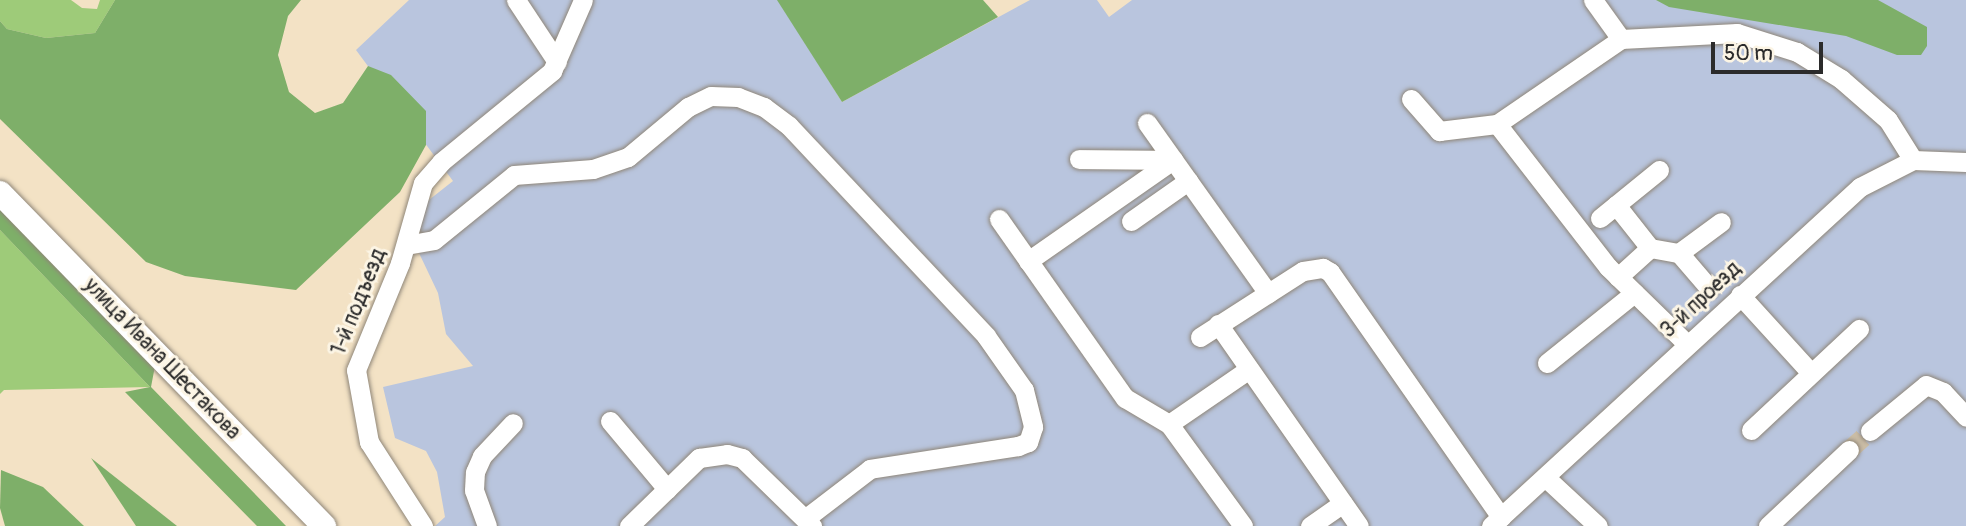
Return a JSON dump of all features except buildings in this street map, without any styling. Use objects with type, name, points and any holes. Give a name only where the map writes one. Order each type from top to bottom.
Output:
[{"type":"main road","name":"улица Ивана Шестакова","points":[[0,193],[324,526]]},
{"type":"street","points":[[516,0],[557,62]]},
{"type":"street","points":[[557,62],[583,0]]},
{"type":"street","points":[[1593,0],[1621,39]]},
{"type":"street","points":[[1411,99],[1439,131],[1497,124],[1621,39],[1725,31],[1777,43],[1815,62],[1867,99],[1899,135],[1913,160]]},
{"type":"street","name":"1-й подъезд","points":[[423,526],[369,442],[356,370],[406,245],[418,192],[432,171],[557,62]]},
{"type":"street","points":[[406,245],[435,240],[514,175],[593,169],[628,157],[688,107],[710,96],[738,97],[764,107],[789,126],[986,336],[1024,390],[1033,427],[1028,442],[1018,446],[870,469],[809,522],[742,458],[727,454],[699,458],[629,526]]},
{"type":"street","points":[[1147,123],[1268,293]]},
{"type":"street","points":[[1497,124],[1618,277],[1687,344]]},
{"type":"street","points":[[1079,159],[1173,160]]},
{"type":"street","points":[[1028,261],[1173,160]]},
{"type":"street","name":"3-й проезд","points":[[1496,522],[1860,187],[1913,160],[1966,162]]},
{"type":"street","points":[[1600,218],[1659,170]]},
{"type":"street","points":[[1131,221],[1188,181]]},
{"type":"street","points":[[1616,205],[1650,248],[1679,253],[1709,288]]},
{"type":"street","points":[[999,219],[1125,398],[1169,424],[1243,526]]},
{"type":"street","points":[[1679,253],[1721,222]]},
{"type":"street","points":[[1618,277],[1650,248]]},
{"type":"street","points":[[1200,337],[1303,271],[1323,268],[1330,272],[1496,522]]},
{"type":"street","points":[[1547,363],[1633,293]]},
{"type":"street","points":[[1740,295],[1811,373]]},
{"type":"street","points":[[1218,324],[1359,526]]},
{"type":"street","points":[[1751,430],[1859,329]]},
{"type":"street","points":[[1169,424],[1249,369]]},
{"type":"street","points":[[1870,431],[1926,385],[1943,392],[1966,417]]},
{"type":"street","points":[[610,421],[667,489]]},
{"type":"street","points":[[487,526],[474,491],[475,472],[482,456],[513,423]]},
{"type":"street","points":[[1768,526],[1849,450]]},
{"type":"street","points":[[1545,477],[1598,526]]},
{"type":"street","points":[[1310,526],[1343,503]]},
{"type":"shaded area","points":[[409,0],[779,0],[842,102],[1030,0],[1097,0],[1109,17],[1132,0],[1966,0],[1966,526],[435,526],[445,517],[437,472],[426,451],[395,438],[383,387],[473,366],[446,334],[438,293],[419,253],[420,207],[453,181],[356,50]]},
{"type":"green space","points":[[0,0],[71,0],[82,8],[97,9],[100,0],[115,0],[95,33],[46,38],[7,29],[0,21]]},
{"type":"green space","points":[[115,0],[301,0],[288,16],[278,55],[289,92],[315,113],[343,103],[368,66],[391,75],[426,111],[426,145],[400,192],[296,290],[185,276],[146,262],[0,119],[0,21],[7,29],[46,38],[95,33]]},
{"type":"green space","points":[[777,0],[983,0],[998,17],[842,102]]},
{"type":"green space","points":[[1656,0],[1878,0],[1927,27],[1927,46],[1921,55],[1897,55],[1846,36],[1669,7]]},
{"type":"green space","points":[[0,206],[155,366],[151,387],[286,526],[257,526],[125,392],[150,387],[0,230]]},
{"type":"green space","points":[[0,230],[150,387],[4,390],[0,394]]},
{"type":"green space","points":[[91,458],[177,526],[136,526]]},
{"type":"green space","points":[[1,470],[43,487],[84,526],[5,526],[0,508]]},
{"type":"tunnel","points":[[1849,450],[1870,431]]}]
